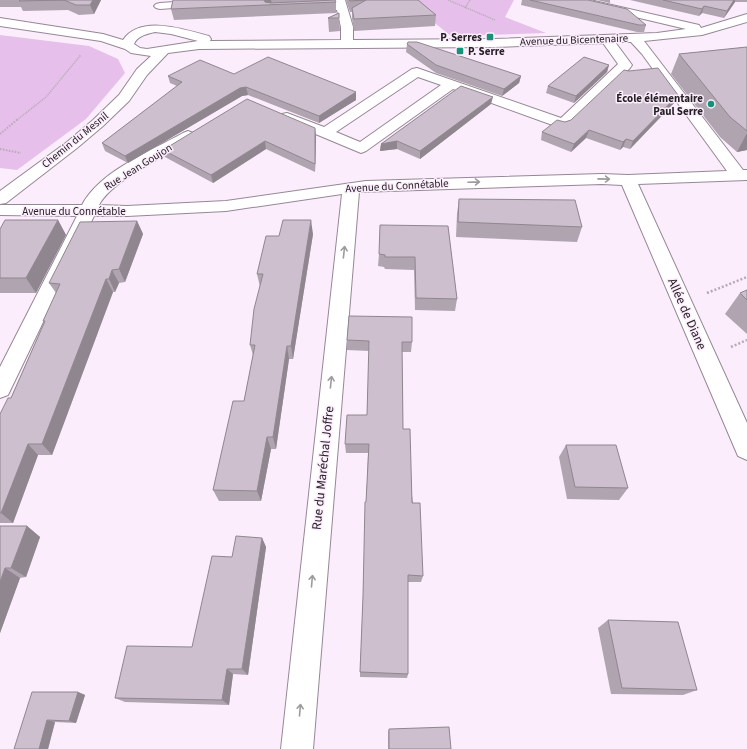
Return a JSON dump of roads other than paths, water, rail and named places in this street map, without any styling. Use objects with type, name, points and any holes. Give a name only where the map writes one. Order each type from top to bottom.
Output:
[{"type":"street","points":[[576,0],[668,21],[702,31]]},
{"type":"street","points":[[169,28],[158,19],[160,3],[213,3]]},
{"type":"street","points":[[295,9],[340,3],[346,24],[348,38],[346,43]]},
{"type":"street","name":"Avenue du Bicentenaire","points":[[27,26],[103,38],[132,48],[152,52],[199,45],[493,43],[634,38],[678,35],[702,31],[747,18]]},
{"type":"street","points":[[0,22],[27,26]]},
{"type":"street","name":"Avenue du Bicentenaire","points":[[27,26],[116,33],[169,28],[193,38],[256,44]]},
{"type":"street","name":"Chemin du Mesnil","points":[[0,199],[72,145],[98,123],[124,98],[142,72],[167,49],[180,42],[182,39],[169,28]]},
{"type":"street","points":[[142,72],[141,59],[128,41],[130,38],[145,31]]},
{"type":"street","points":[[634,38],[646,50],[743,175]]},
{"type":"street","points":[[325,133],[417,72],[563,124],[625,65],[607,39]]},
{"type":"street","points":[[276,112],[361,148],[451,84]]},
{"type":"street","name":"Rue Jean Goujon","points":[[0,389],[86,211],[95,197],[109,184],[198,130]]},
{"type":"street","name":"Avenue du Connétable","points":[[0,210],[128,211],[226,206],[321,194],[351,187],[407,184],[602,179],[628,180],[743,175]]},
{"type":"street","name":"Allée de Diane","points":[[628,180],[747,449]]},
{"type":"street","name":"Rue du Maréchal Joffre","points":[[297,749],[351,187]]},
{"type":"place","name":"P. Serres","points":[[490,37]]},
{"type":"place","name":"P. Serre","points":[[460,51]]},
{"type":"place","name":"École élémentaire Paul Serre","points":[[711,104]]}]
